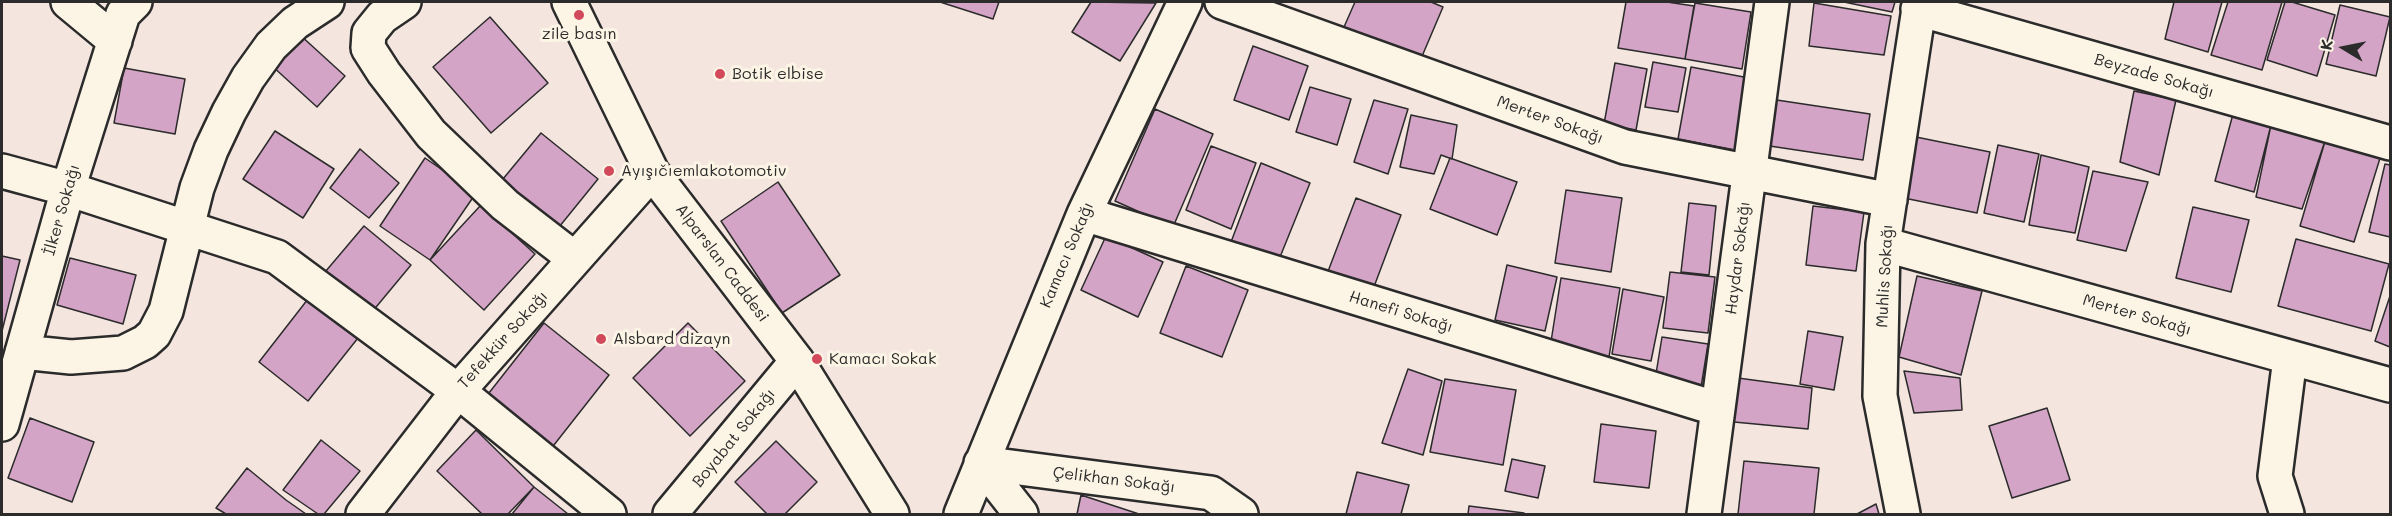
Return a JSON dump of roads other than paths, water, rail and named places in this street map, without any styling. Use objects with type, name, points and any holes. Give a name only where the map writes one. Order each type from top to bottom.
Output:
[{"type":"street","points":[[68,2],[115,41]]},
{"type":"street","name":"İlker Sokağı","points":[[2,424],[68,189],[123,14],[135,2]]},
{"type":"street","points":[[22,352],[71,357],[123,353],[145,342],[161,323],[197,188],[211,150],[248,78],[271,46],[295,23],[327,2]]},
{"type":"street","points":[[404,2],[382,17],[369,33],[368,48],[384,73],[431,134],[505,204],[575,259]]},
{"type":"street","name":"Alparslan Caddesi","points":[[569,2],[652,172],[797,361],[892,514]]},
{"type":"street","name":"Kamacı Sokağı","points":[[961,514],[1084,214],[1185,2]]},
{"type":"street","name":"Merter Sokağı","points":[[1222,2],[1625,147],[1890,200]]},
{"type":"street","name":"Haydar Sokağı","points":[[1704,514],[1772,2]]},
{"type":"street","name":"Beyzade Sokağı","points":[[1919,5],[2391,143]]},
{"type":"street","name":"Muhlis Sokağı","points":[[1904,514],[1880,396],[1883,244],[1919,5]]},
{"type":"street","points":[[2,171],[68,189],[277,257],[458,391],[609,514]]},
{"type":"street","name":"Tefekkür Sokağı","points":[[363,514],[458,391],[652,172]]},
{"type":"street","name":"Hanefi Sokağı","points":[[1084,214],[1718,410]]},
{"type":"street","name":"Merter Sokağı","points":[[1883,244],[2391,385]]},
{"type":"street","points":[[2287,514],[2275,476],[2290,358]]},
{"type":"street","name":"Boyabat Sokağı","points":[[670,514],[797,361]]},
{"type":"street","points":[[981,463],[1022,514]]},
{"type":"street","name":"Çelikhan Sokağı","points":[[981,463],[1211,493],[1241,514]]},
{"type":"place","name":"zile basın","points":[[579,15]]},
{"type":"place","name":"Botik elbise","points":[[720,74]]},
{"type":"place","name":"Ayışıčıemlakotomotiv","points":[[609,171]]},
{"type":"place","name":"Alsbard dizayn","points":[[601,339]]},
{"type":"place","name":"Kamacı Sokak","points":[[817,359]]}]
